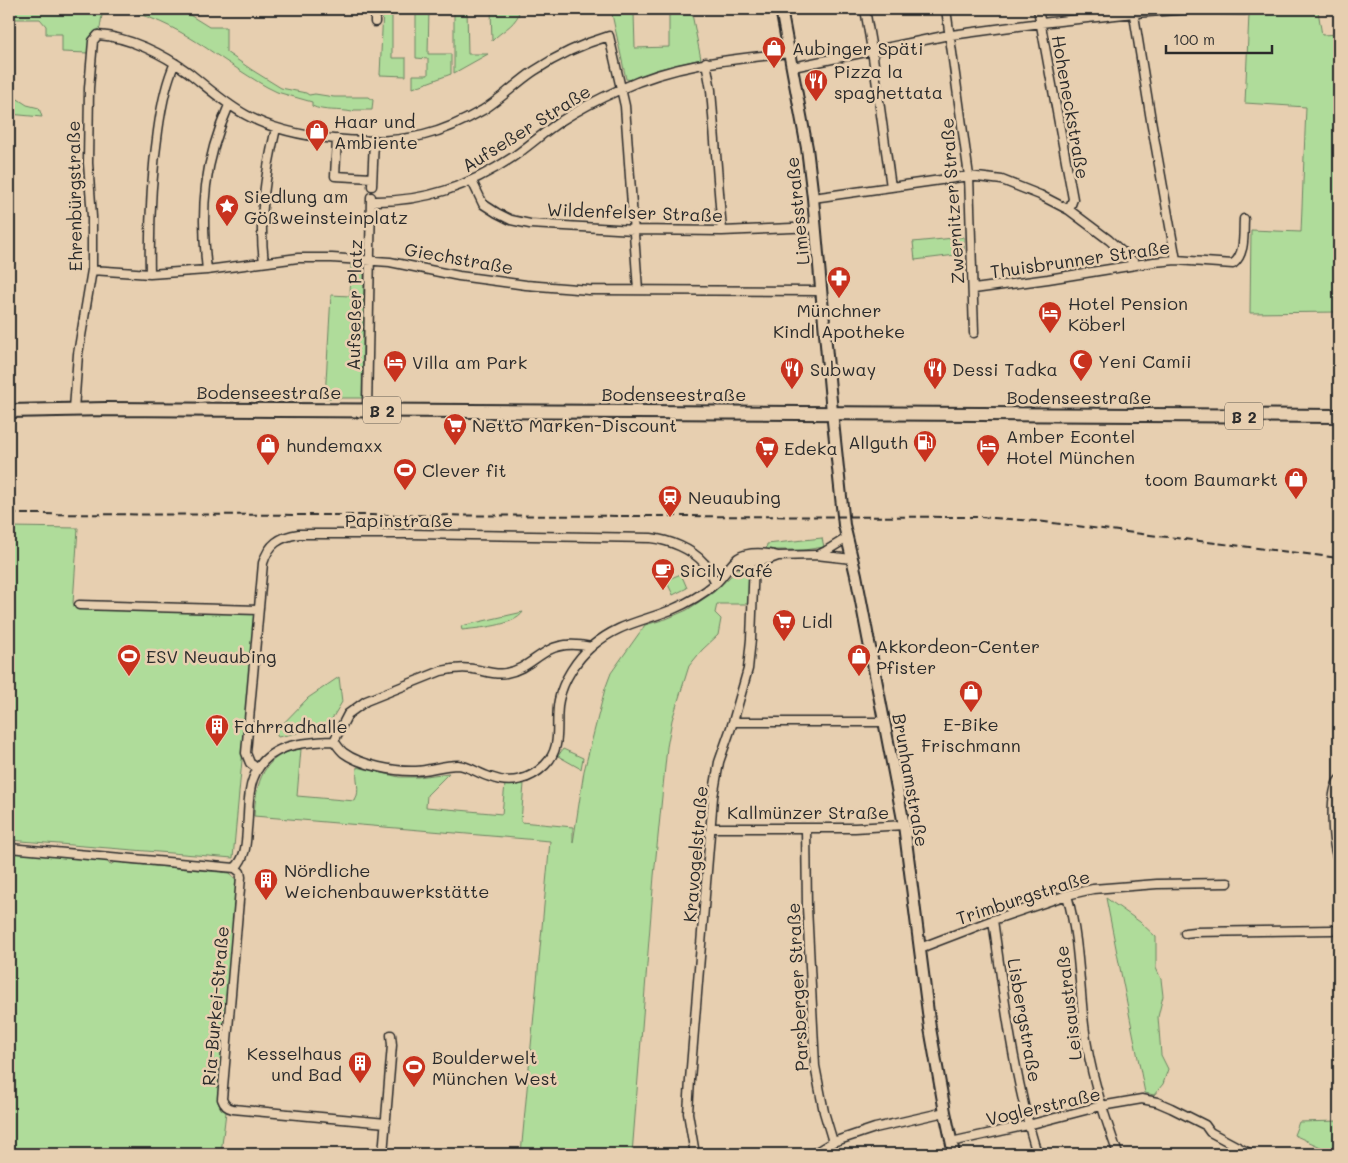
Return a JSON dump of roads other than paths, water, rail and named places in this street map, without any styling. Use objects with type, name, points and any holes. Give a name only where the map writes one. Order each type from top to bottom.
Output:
[{"type":"main road","name":"Bodenseestraße","points":[[9,411],[74,409],[367,410],[832,412],[1058,416],[1339,416]]},
{"type":"street","points":[[375,9],[375,22]]},
{"type":"street","name":"Limesstraße","points":[[781,9],[793,67],[813,198],[832,412]]},
{"type":"street","points":[[865,9],[891,187]]},
{"type":"street","name":"Zwernitzer Straße","points":[[946,9],[969,176],[974,333]]},
{"type":"street","name":"Hoheneckstraße","points":[[1038,9],[1073,199],[1069,210]]},
{"type":"street","points":[[793,67],[950,35],[1134,11],[1245,10]]},
{"type":"street","points":[[1134,11],[1176,260]]},
{"type":"street","name":"Ehrenbürgstraße","points":[[74,409],[78,354],[92,270],[92,217],[88,154],[89,88],[93,41],[98,35],[118,39],[175,63]]},
{"type":"street","points":[[150,274],[151,201],[155,152],[160,113],[175,63],[229,105],[254,119],[276,128],[302,135],[337,139],[398,139],[424,135],[456,124],[484,109],[534,71],[576,47],[609,36],[625,106],[638,290]]},
{"type":"street","name":"Aufseßer Straße","points":[[393,201],[431,196],[472,181],[512,158],[562,120],[622,88],[663,73],[706,62],[790,53]]},
{"type":"street","points":[[706,62],[711,90],[722,231]]},
{"type":"street","points":[[207,270],[204,216],[207,169],[215,140],[229,105]]},
{"type":"street","points":[[264,262],[261,241],[263,198],[276,128]]},
{"type":"street","points":[[337,139],[335,176],[372,178]]},
{"type":"street","points":[[372,186],[374,140]]},
{"type":"street","points":[[813,198],[969,176],[1002,180],[1040,195],[1069,210],[1110,240],[1136,264]]},
{"type":"street","name":"Wildenfelser Straße","points":[[472,181],[483,204],[511,220],[530,224],[634,230],[722,231],[816,227]]},
{"type":"street","name":"Aufseßer Platz","points":[[367,410],[371,199],[393,201]]},
{"type":"street","name":"Thuisbrunner Straße","points":[[974,289],[1136,264],[1176,260],[1232,264],[1237,261],[1242,251],[1244,219]]},
{"type":"street","name":"Giechstraße","points":[[92,270],[150,274],[207,270],[298,258],[369,260],[390,262],[458,276],[526,285],[589,290],[821,291]]},
{"type":"street","name":"Brunhamstraße","points":[[832,412],[847,538],[856,575],[904,825],[930,1028],[954,1154]]},
{"type":"street","name":"Papinstraße","points":[[258,769],[250,763],[246,753],[263,563],[266,555],[277,540],[286,536],[298,534],[410,534],[651,538],[675,544],[704,562],[716,583]]},
{"type":"street","points":[[816,555],[847,538]]},
{"type":"street","points":[[334,741],[342,751],[352,758],[400,770],[416,771],[459,765],[505,782],[525,778],[546,764],[555,752],[558,735],[558,700],[574,666],[591,647],[614,630],[672,610],[704,594],[741,556],[747,554],[771,554],[778,556],[816,555],[852,559]]},
{"type":"street","points":[[734,563],[770,560],[778,556]]},
{"type":"street","name":"Kravogelstraße","points":[[695,1154],[688,1113],[714,797],[719,762],[748,669],[754,561]]},
{"type":"street","points":[[79,605],[258,610]]},
{"type":"street","points":[[334,741],[348,714],[366,701],[442,671],[466,668],[493,674],[504,674],[531,663],[550,650],[560,646],[581,645],[591,647]]},
{"type":"street","points":[[733,722],[885,722]]},
{"type":"street","points":[[9,848],[235,868],[246,849],[252,780],[258,769],[268,758],[288,746],[309,742],[334,741]]},
{"type":"street","points":[[1339,780],[1334,793],[1335,850],[1339,861]]},
{"type":"street","name":"Kallmünzer Straße","points":[[712,828],[880,827],[904,825]]},
{"type":"street","name":"Parsberger Straße","points":[[806,828],[807,907],[815,1066],[824,1112],[833,1142]]},
{"type":"street","name":"Ria-Burkei-Straße","points":[[235,868],[240,872],[241,877],[222,1099],[224,1104],[232,1109],[386,1123]]},
{"type":"street","name":"Trimburgstraße","points":[[920,948],[993,920],[1067,895],[1093,889],[1228,883]]},
{"type":"street","name":"Leisaustraße","points":[[1067,895],[1079,957],[1084,1025],[1090,1063],[1101,1106],[1118,1154]]},
{"type":"street","name":"Lisbergstraße","points":[[993,920],[1008,1024],[1028,1126],[1036,1154]]},
{"type":"street","points":[[1185,933],[1336,930]]},
{"type":"street","points":[[383,1154],[392,1045],[391,1034]]},
{"type":"street","name":"Voglerstraße","points":[[951,1142],[1028,1126],[1101,1106],[1142,1100],[1156,1102],[1171,1108],[1205,1125],[1210,1132],[1251,1154]]},
{"type":"street","points":[[813,1154],[833,1142],[875,1128],[945,1112]]},
{"type":"railway","points":[[9,514],[980,517],[1036,521],[1339,558]]},
{"type":"place","name":"Aubinger Späti","points":[[774,69]]},
{"type":"place","name":"Pizza la spaghettata","points":[[816,102]]},
{"type":"place","name":"Haar und Ambiente","points":[[317,152]]},
{"type":"place","name":"Siedlung am Gößweinsteinplatz","points":[[227,227]]},
{"type":"place","name":"Münchner Kindl Apotheke","points":[[839,299]]},
{"type":"place","name":"Hotel Pension Köberl","points":[[1050,334]]},
{"type":"place","name":"Yeni Camii","points":[[1081,382]]},
{"type":"place","name":"Villa am Park","points":[[395,383]]},
{"type":"place","name":"Subway","points":[[792,390]]},
{"type":"place","name":"Dessi Tadka","points":[[935,390]]},
{"type":"place","name":"Netto Marken-Discount","points":[[455,446]]},
{"type":"place","name":"Allguth","points":[[925,463]]},
{"type":"place","name":"hundemaxx","points":[[268,466]]},
{"type":"place","name":"Amber Econtel Hotel München","points":[[988,467]]},
{"type":"place","name":"Edeka","points":[[767,469]]},
{"type":"place","name":"Clever fit","points":[[405,491]]},
{"type":"place","name":"toom Baumarkt","points":[[1296,500]]},
{"type":"place","name":"Neuaubing","points":[[670,518]]},
{"type":"place","name":"Sicily Café","points":[[663,591]]},
{"type":"place","name":"Lidl","points":[[784,642]]},
{"type":"place","name":"ESV Neuaubing","points":[[129,677]]},
{"type":"place","name":"Akkordeon-Center Pfister","points":[[859,677]]},
{"type":"place","name":"E-Bike Frischmann","points":[[971,713]]},
{"type":"place","name":"Fahrradhalle","points":[[217,747]]},
{"type":"place","name":"Nördliche Weichenbauwerkstätte","points":[[266,901]]},
{"type":"place","name":"Kesselhaus und Bad","points":[[360,1084]]},
{"type":"place","name":"Boulderwelt München West","points":[[414,1088]]}]
